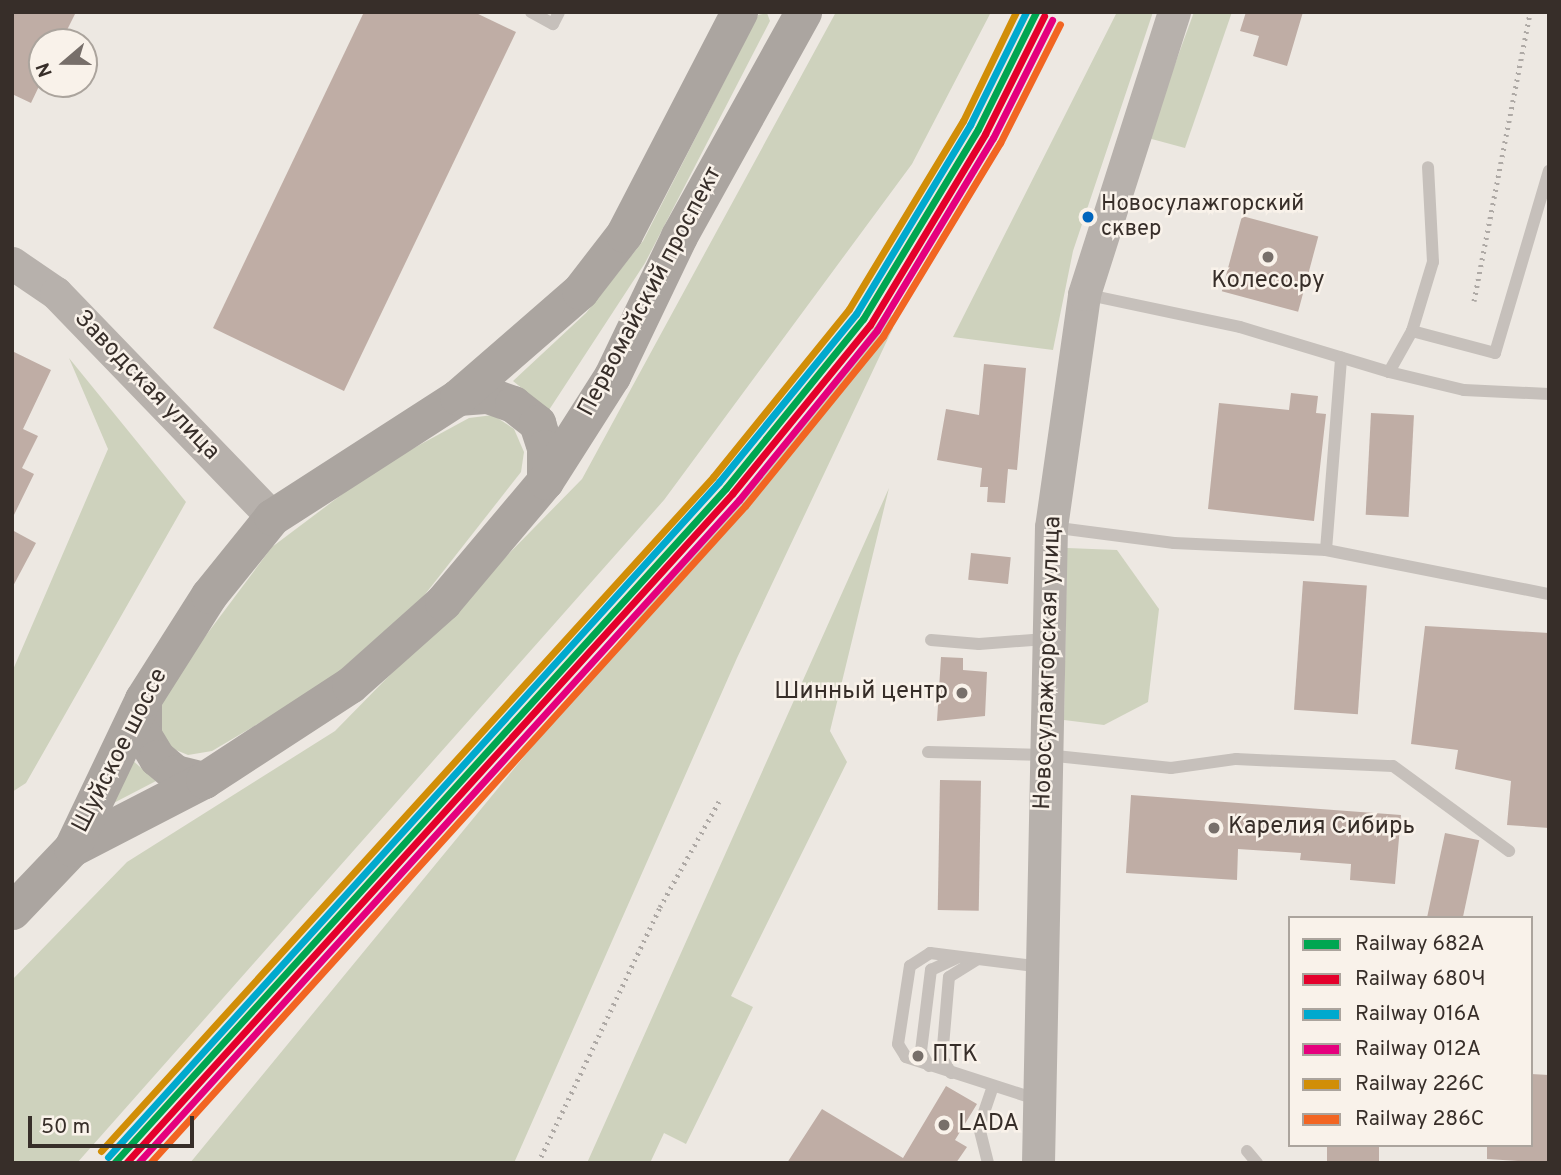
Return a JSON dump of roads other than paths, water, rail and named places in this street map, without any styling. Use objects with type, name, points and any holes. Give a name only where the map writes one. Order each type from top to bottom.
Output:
[{"type":"main road","name":"Первомайский проспект","points":[[271,517],[458,397],[580,291],[624,234],[739,12]]},
{"type":"main road","name":"Первомайский проспект","points":[[72,848],[204,780],[350,685],[443,602],[545,481],[612,376],[679,236],[803,12]]},
{"type":"main road","name":"Новосулажгорская улица","points":[[1038,1163],[1046,639],[1051,527],[1084,294],[1174,12]]},
{"type":"main road","name":"Заводская улица","points":[[12,263],[56,293],[271,517]]},
{"type":"main road","points":[[458,397],[488,395],[513,404],[537,423],[545,448],[545,481]]},
{"type":"main road","name":"Шуйское шоссе","points":[[12,911],[72,848],[143,699],[209,595],[271,517]]},
{"type":"main road","points":[[143,699],[144,735],[157,758],[176,773],[204,780]]},
{"type":"lane","points":[[531,12],[553,24],[559,12]]},
{"type":"lane","points":[[1389,372],[1412,331],[1433,262],[1428,167]]},
{"type":"lane","points":[[1412,331],[1495,353],[1549,171]]},
{"type":"lane","points":[[1084,294],[1240,327],[1389,372],[1464,390],[1549,394]]},
{"type":"lane","points":[[1326,550],[1341,358]]},
{"type":"lane","points":[[1051,527],[1174,543],[1326,550],[1549,594]]},
{"type":"lane","points":[[931,640],[979,644],[1046,639]]},
{"type":"lane","points":[[928,752],[1046,755],[1171,768],[1236,759],[1393,766],[1509,851]]},
{"type":"lane","points":[[1041,1101],[906,1057],[898,1044],[910,967],[930,953],[1042,967]]},
{"type":"lane","points":[[929,1066],[921,1051],[930,970],[962,955]]},
{"type":"lane","points":[[951,1073],[942,1058],[949,976],[978,959]]},
{"type":"lane","points":[[988,1163],[979,1127],[993,1086]]},
{"type":"lane","points":[[1247,1151],[1257,1163]]},
{"type":"railway","points":[[1474,301],[1530,12]]},
{"type":"railway","points":[[538,1163],[660,907],[721,798]]},
{"type":"rail line","name":"226С","points":[[101,1151],[713,477],[849,309],[963,121],[1016,12]]},
{"type":"rail line","name":"016А","points":[[108,1157],[719,482],[856,314],[970,125],[1026,12]]},
{"type":"rail line","name":"682А","points":[[114,1163],[726,488],[863,319],[978,129],[1036,12]]},
{"type":"rail line","name":"680Ч","points":[[126,1163],[732,494],[870,325],[985,134],[1044,16]]},
{"type":"rail line","name":"012А","points":[[138,1163],[739,500],[877,330],[993,138],[1052,20]]},
{"type":"rail line","name":"286С","points":[[150,1163],[745,506],[883,336],[1000,143],[1060,24]]},
{"type":"place","name":"Новосулажгорский сквер","points":[[1088,217]]},
{"type":"place","name":"Колесо.ру","points":[[1268,257]]},
{"type":"place","name":"Шинный центр","points":[[962,693]]},
{"type":"place","name":"Карелия Сибирь","points":[[1214,828]]},
{"type":"place","name":"ПТК","points":[[918,1056]]},
{"type":"place","name":"LADA","points":[[944,1125]]}]
